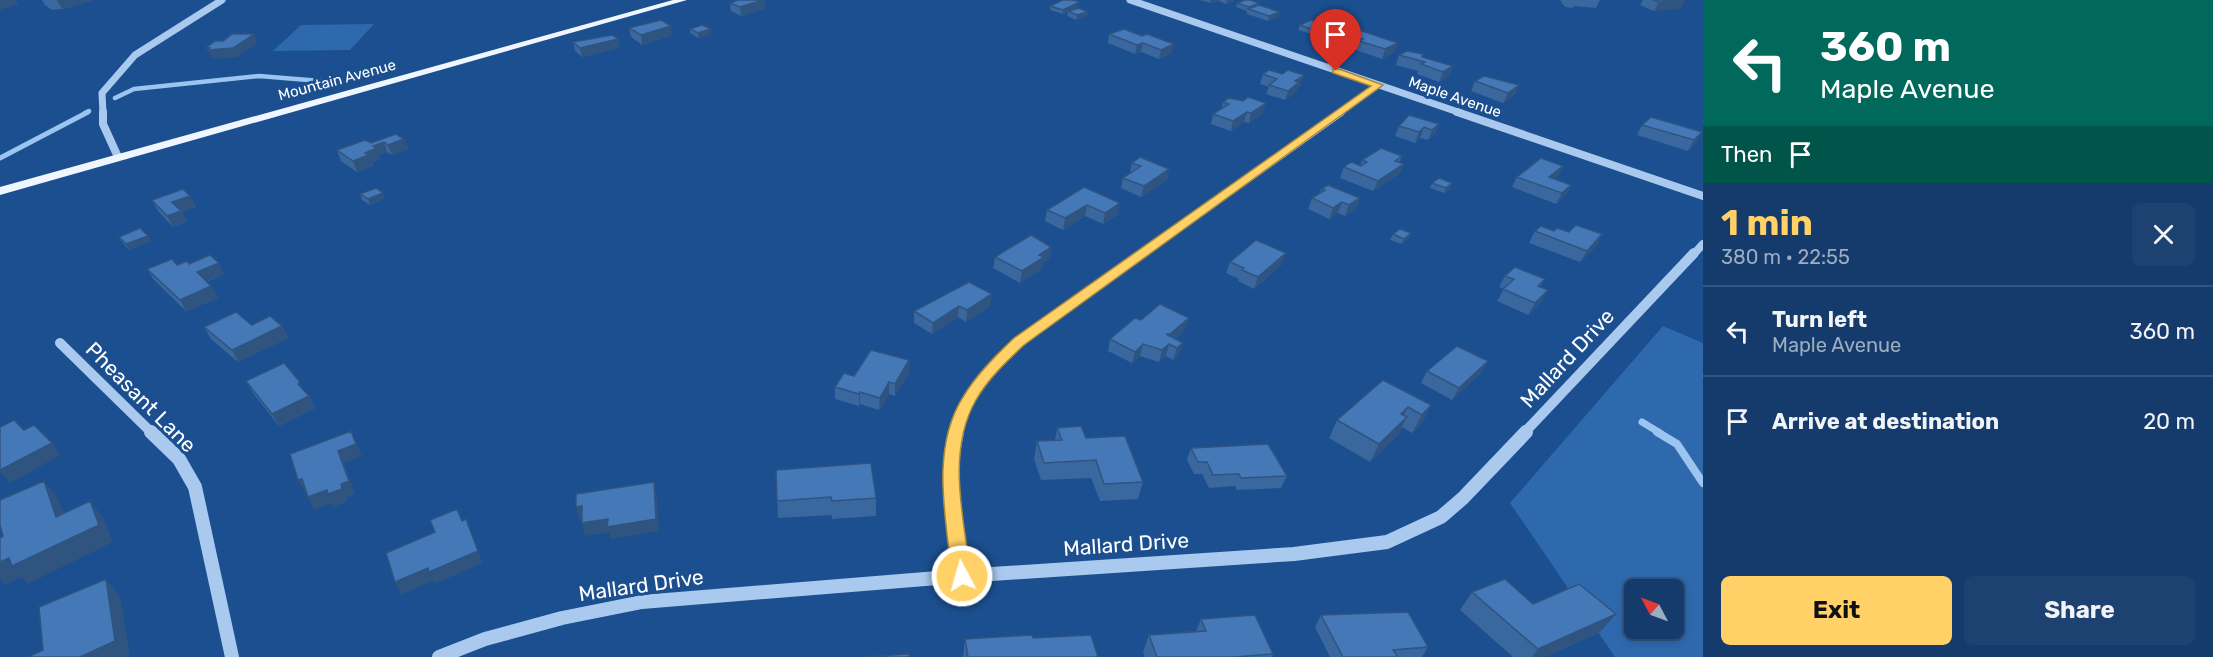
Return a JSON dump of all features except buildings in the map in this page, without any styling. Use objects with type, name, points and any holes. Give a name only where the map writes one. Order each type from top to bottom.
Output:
[{"type":"main road","name":"Mountain Avenue","points":[[0,191],[118,156],[683,0]]},
{"type":"street","points":[[118,156],[103,124],[102,93],[135,55],[222,0]]},
{"type":"street","name":"Maple Avenue","points":[[1131,0],[1703,196]]},
{"type":"street","points":[[962,576],[951,480],[956,434],[969,399],[999,360],[1019,342],[1378,85]]},
{"type":"street","name":"Mallard Drive","points":[[439,657],[485,639],[562,618],[642,602],[962,576],[1294,554],[1387,542],[1441,517],[1463,498],[1703,244]]},
{"type":"street","name":"Pheasant Lane","points":[[60,343],[179,459],[195,487],[232,657]]},
{"type":"shaded area","points":[[374,24],[350,50],[273,51],[301,25]]},
{"type":"shaded area","points":[[1663,326],[1703,343],[1703,657],[1615,657],[1510,503]]},
{"type":"waterway","points":[[115,98],[134,89],[259,76],[333,82]]},
{"type":"waterway","points":[[85,113],[89,111]]},
{"type":"waterway","points":[[0,158],[88,112]]},
{"type":"waterway","points":[[1642,422],[1660,433]]},
{"type":"waterway","points":[[1657,432],[1677,444],[1703,483]]},
{"type":"route","points":[[962,576],[951,480],[956,434],[969,399],[999,360],[1019,342],[1378,85],[1336,71]]}]
